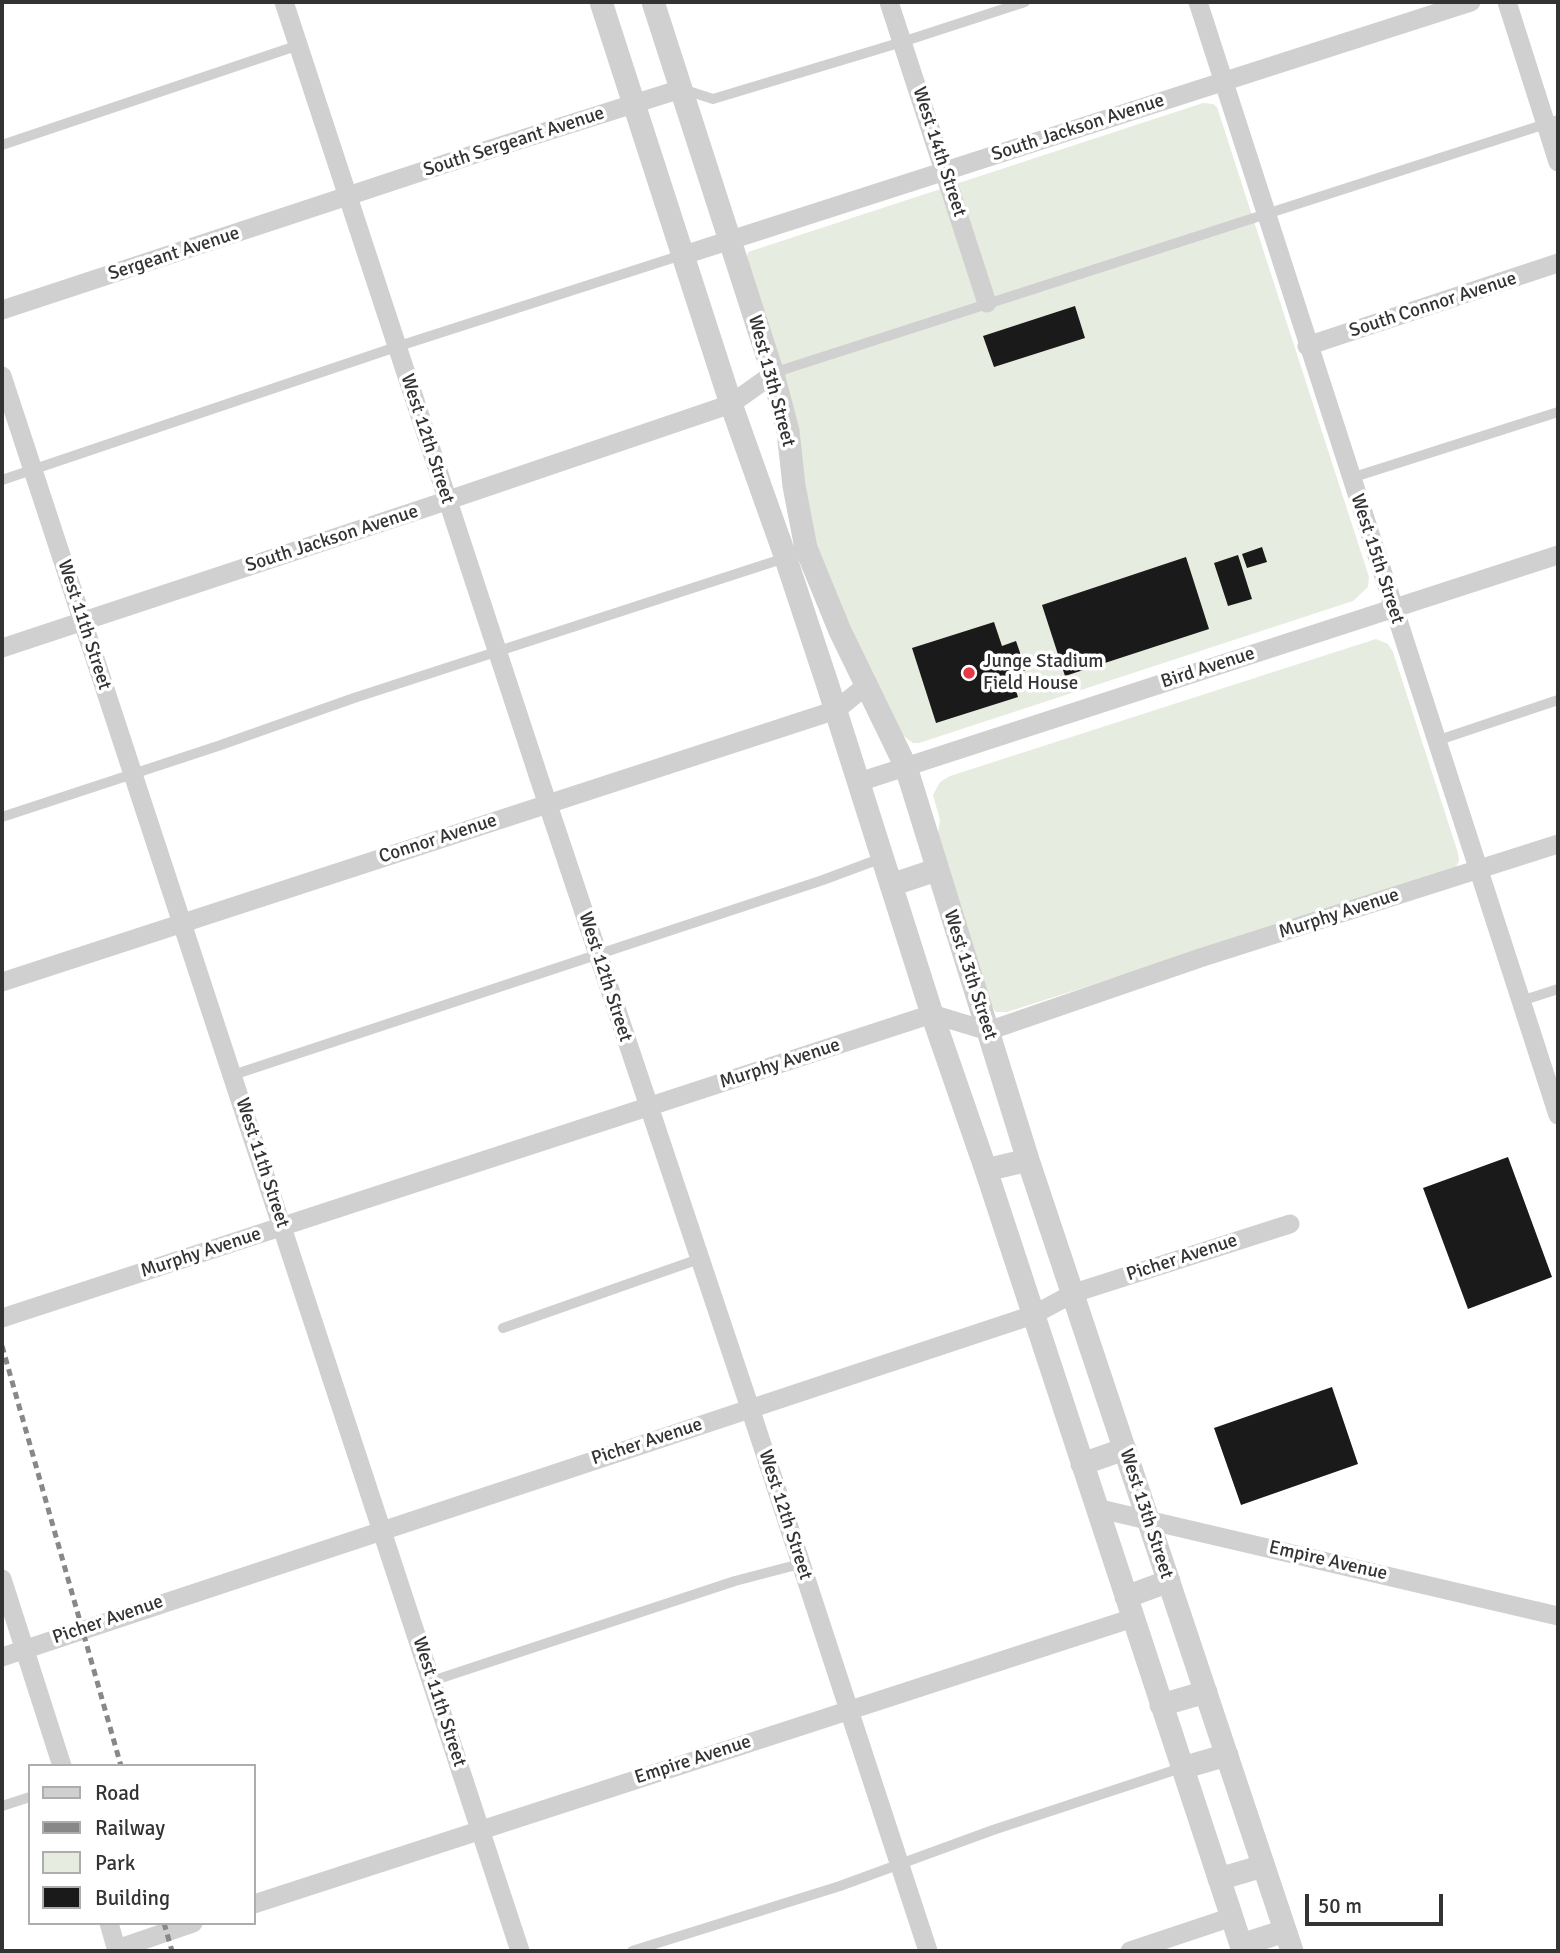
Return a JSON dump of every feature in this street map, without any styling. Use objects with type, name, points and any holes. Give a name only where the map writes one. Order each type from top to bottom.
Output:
[{"type":"street","name":"West 12th Street","points":[[285,2],[396,347],[928,1951]]},
{"type":"street","name":"West 13th Street","points":[[601,2],[731,404],[786,558],[932,1014],[986,1170],[1242,1948]]},
{"type":"street","name":"West 13th Street","points":[[653,2],[773,374],[788,431],[794,486],[806,548],[840,631],[906,766],[936,870],[1028,1160],[1288,1941]]},
{"type":"street","name":"West 14th Street","points":[[889,2],[987,303]]},
{"type":"street","name":"West 15th Street","points":[[1198,2],[1307,346],[1558,1115]]},
{"type":"street","name":"South Jackson Avenue","points":[[684,254],[1471,2]]},
{"type":"street","points":[[1507,2],[1552,122],[1558,162]]},
{"type":"street","name":"South Sergeant Avenue","points":[[347,197],[681,89]]},
{"type":"street","name":"Sergeant Avenue","points":[[2,310],[347,197]]},
{"type":"street","name":"South Connor Avenue","points":[[1307,346],[1558,263]]},
{"type":"street","name":"South Jackson Avenue","points":[[2,648],[448,501],[731,404],[773,374]]},
{"type":"street","name":"West 11th Street","points":[[2,376],[520,1951]]},
{"type":"street","name":"Bird Avenue","points":[[859,782],[1558,555]]},
{"type":"street","name":"Connor Avenue","points":[[2,982],[836,710],[867,685]]},
{"type":"street","name":"Murphy Avenue","points":[[988,1031],[1200,958],[1558,844]]},
{"type":"street","points":[[891,884],[936,870]]},
{"type":"street","points":[[932,1014],[988,1031]]},
{"type":"street","name":"Murphy Avenue","points":[[2,1318],[932,1014]]},
{"type":"street","points":[[986,1170],[1028,1160]]},
{"type":"street","name":"Picher Avenue","points":[[2,1657],[381,1529],[1033,1315],[1074,1293],[1290,1224]]},
{"type":"street","points":[[1082,1464],[1125,1449]]},
{"type":"street","name":"Empire Avenue","points":[[1096,1508],[1558,1616]]},
{"type":"street","points":[[2,1579],[61,1764]]},
{"type":"street","points":[[1130,1608],[1168,1581]]},
{"type":"street","name":"Empire Avenue","points":[[256,1902],[848,1709],[1130,1608]]},
{"type":"street","points":[[1161,1705],[1206,1692]]},
{"type":"street","points":[[1182,1768],[1227,1755]]},
{"type":"street","points":[[1219,1879],[1264,1866]]},
{"type":"street","points":[[1130,1951],[1232,1917]]},
{"type":"street","points":[[110,1925],[117,1950],[187,1925]]},
{"type":"street","points":[[1242,1948],[1288,1941]]},
{"type":"lane","points":[[681,89],[713,99],[1025,2]]},
{"type":"lane","points":[[2,145],[299,46]]},
{"type":"lane","points":[[773,374],[1552,122]]},
{"type":"lane","points":[[2,480],[396,347],[684,254]]},
{"type":"lane","points":[[1350,478],[1558,412]]},
{"type":"lane","points":[[2,817],[497,651],[786,558]]},
{"type":"lane","points":[[1436,741],[1558,700]]},
{"type":"lane","points":[[233,1075],[823,880],[882,858]]},
{"type":"lane","points":[[1521,1001],[1558,989]]},
{"type":"lane","points":[[503,1328],[699,1259]]},
{"type":"lane","points":[[432,1681],[735,1581],[800,1564]]},
{"type":"lane","points":[[632,1951],[840,1886],[899,1863],[1182,1768]]},
{"type":"lane","points":[[2,1806],[28,1798]]},
{"type":"green space","points":[[1203,103],[1217,107],[1369,577],[1368,587],[1353,601],[913,743],[901,734],[821,579],[748,252]]},
{"type":"green space","points":[[1376,639],[1388,644],[1393,652],[1458,853],[1459,861],[1456,867],[1007,1012],[996,1012],[989,1002],[937,840],[940,820],[933,795],[940,782],[950,776]]},
{"type":"building","points":[[1075,306],[1085,338],[994,367],[983,336]]},
{"type":"building","points":[[1262,547],[1267,562],[1247,568],[1242,554]]},
{"type":"building","points":[[1238,555],[1252,599],[1228,606],[1214,563]]},
{"type":"building","points":[[1186,557],[1209,629],[1065,676],[1042,605]]},
{"type":"building","name":"Junge Stadium Field House","points":[[994,622],[1002,646],[1016,641],[1026,670],[1011,675],[1018,697],[936,723],[912,648]]},
{"type":"building","points":[[1508,1157],[1552,1277],[1468,1309],[1423,1188]]},
{"type":"building","points":[[1332,1387],[1358,1464],[1241,1505],[1214,1428]]},
{"type":"railway","points":[[2,1346],[120,1764]]},
{"type":"railway","points":[[165,1925],[172,1951]]},
{"type":"place","name":"Junge Stadium Field House","points":[[969,673]]}]
